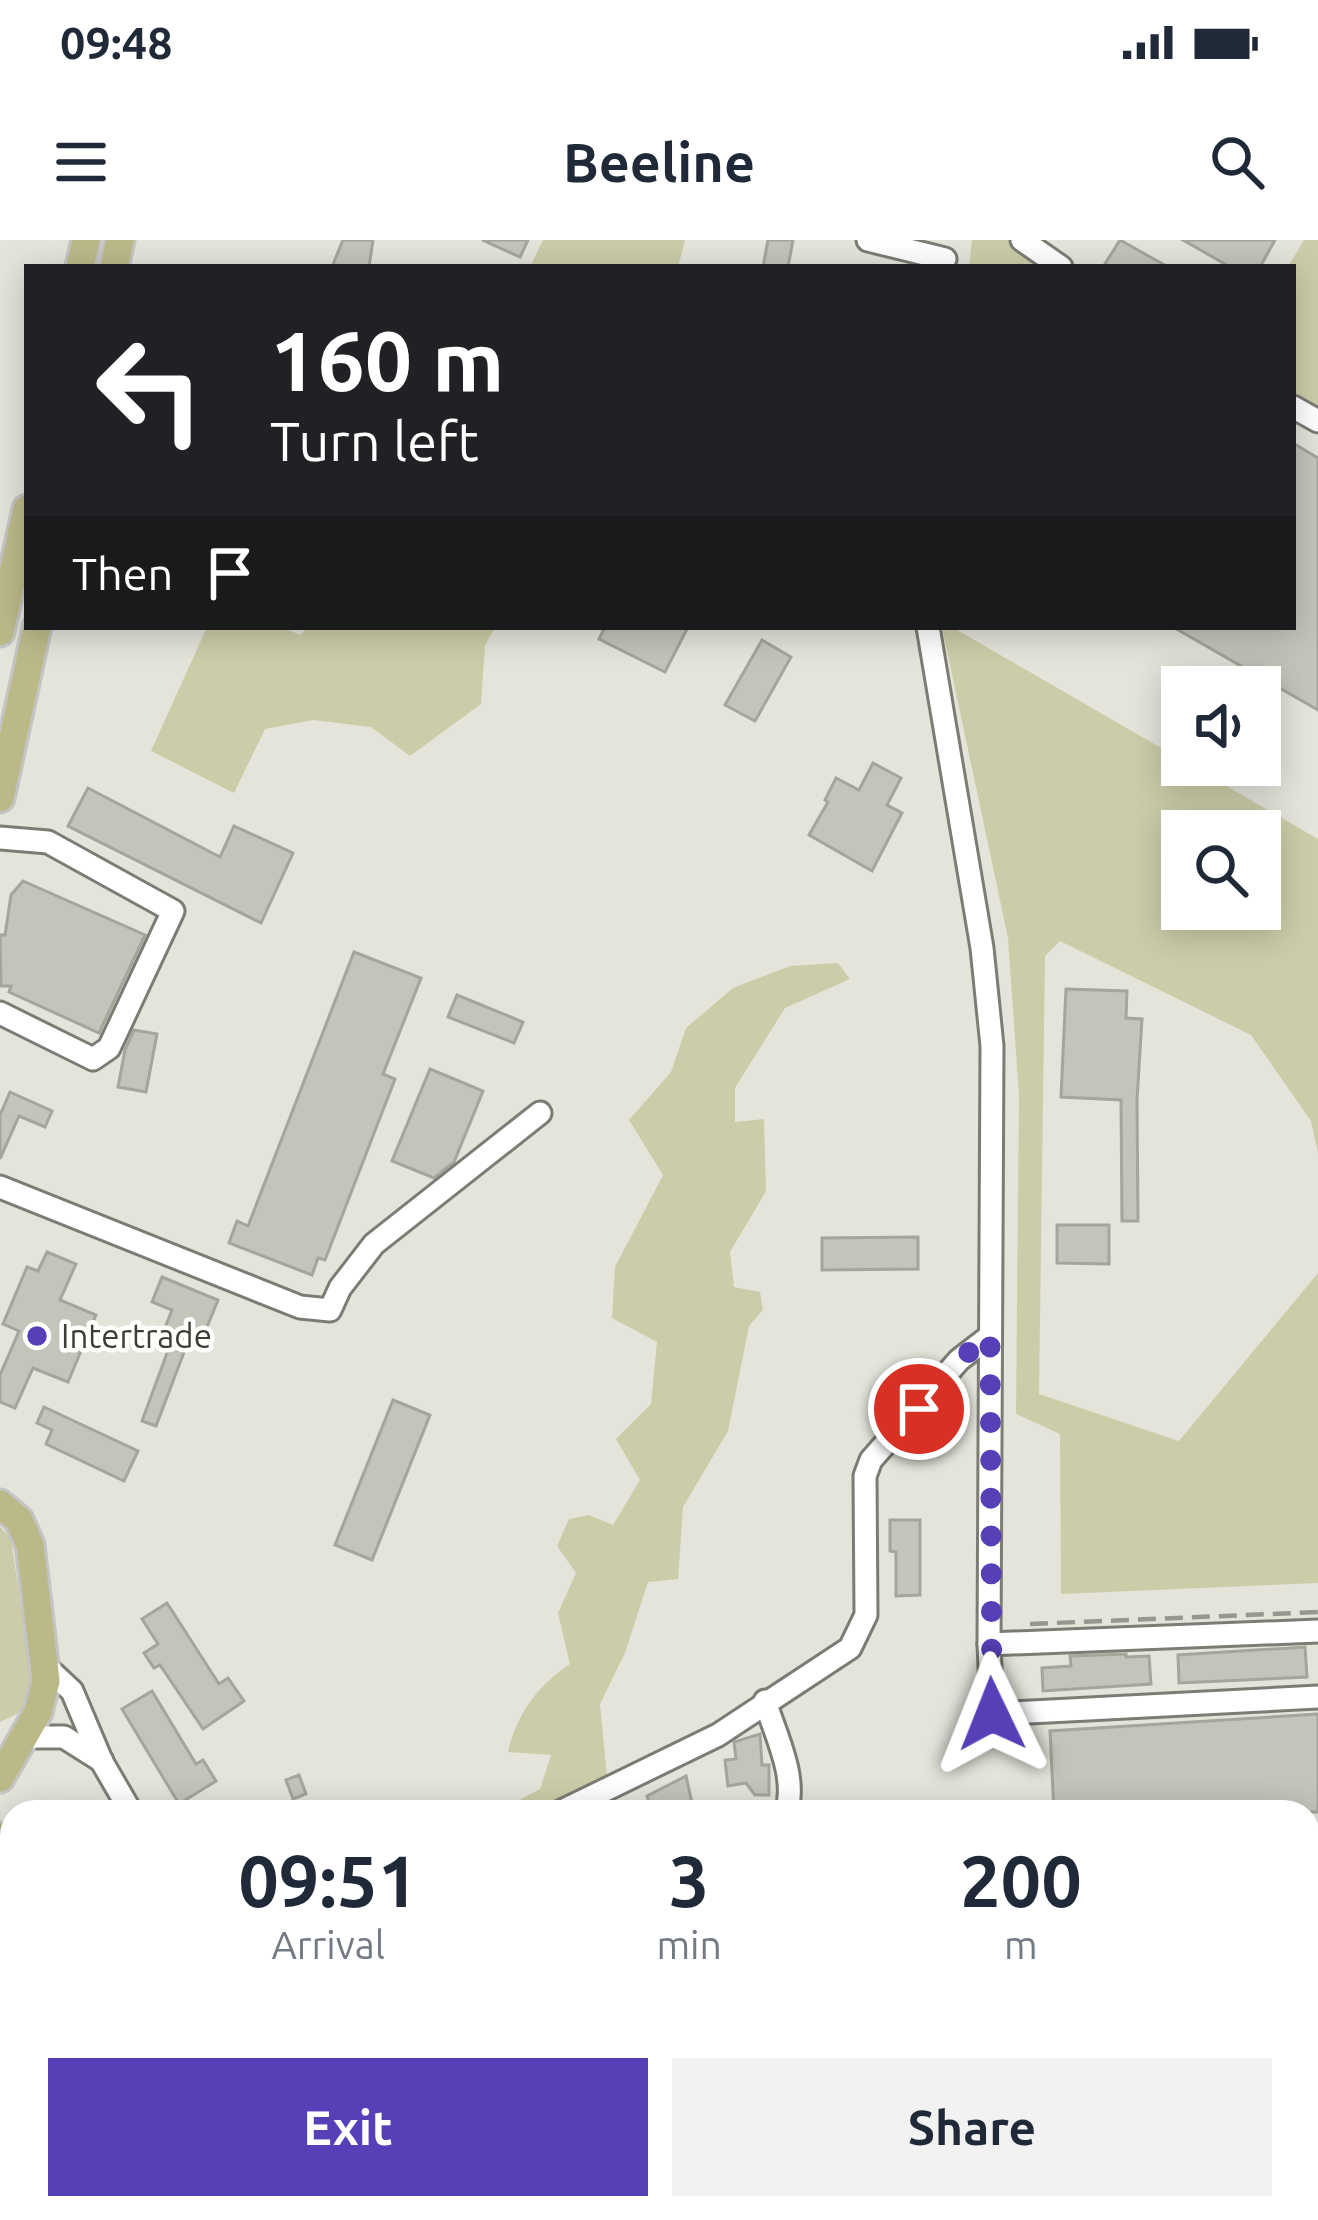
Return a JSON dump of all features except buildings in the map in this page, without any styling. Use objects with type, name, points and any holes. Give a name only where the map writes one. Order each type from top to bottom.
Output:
[{"type":"main road","points":[[0,632],[24,522]]},
{"type":"main road","points":[[0,798],[36,630]]},
{"type":"main road","points":[[0,1778],[10,1736],[44,1698],[30,1545],[19,1520],[3,1508]]},
{"type":"street","points":[[868,240],[947,255]]},
{"type":"street","points":[[1022,240],[1053,264]]},
{"type":"street","points":[[929,630],[982,948],[992,1046],[992,1714],[1318,1696]]},
{"type":"street","points":[[0,838],[48,842],[173,911],[109,1048],[93,1059],[0,1013]]},
{"type":"street","points":[[0,1187],[300,1306],[330,1310],[340,1288],[374,1244],[540,1113]]},
{"type":"street","points":[[585,1800],[718,1735],[850,1648],[866,1615],[866,1476],[871,1460],[959,1360],[990,1336]]},
{"type":"street","points":[[989,1644],[1318,1631]]},
{"type":"street","points":[[43,1664],[72,1691],[124,1800]]},
{"type":"street","points":[[765,1701],[786,1766],[790,1800]]},
{"type":"street","points":[[10,1736],[64,1737],[102,1762]]},
{"type":"green space","points":[[543,240],[685,240],[679,264],[531,264]]},
{"type":"green space","points":[[972,240],[1016,240],[1042,264],[969,264]]},
{"type":"green space","points":[[1304,240],[1318,240],[1318,409],[1296,397],[1296,264],[1290,264]]},
{"type":"green space","points":[[206,630],[288,630],[301,635],[304,630],[493,630],[485,646],[481,704],[410,756],[371,727],[313,720],[265,729],[234,793],[151,751]]},
{"type":"green space","points":[[943,630],[957,630],[1161,748],[1161,786],[1226,786],[1268,810],[1161,810],[1161,930],[1281,930],[1281,818],[1318,839],[1318,1153],[1311,1121],[1251,1035],[1060,941],[1045,956],[1039,1394],[1179,1441],[1318,1273],[1318,1583],[1061,1594],[1060,1434],[1016,1414],[1019,1096],[1008,938]]},
{"type":"green space","points":[[838,963],[850,979],[785,1008],[735,1088],[735,1122],[764,1119],[766,1191],[730,1252],[734,1287],[760,1292],[763,1310],[749,1326],[728,1431],[683,1507],[678,1579],[648,1582],[625,1653],[600,1704],[607,1776],[555,1800],[519,1800],[540,1789],[551,1755],[508,1752],[517,1726],[530,1702],[570,1664],[558,1613],[576,1573],[557,1546],[569,1519],[589,1515],[613,1525],[640,1480],[616,1439],[651,1404],[657,1342],[612,1318],[615,1267],[663,1175],[629,1120],[671,1072],[686,1028],[733,988],[790,966]]},
{"type":"green space","points":[[0,1527],[11,1538],[32,1685],[21,1712],[0,1722]]},
{"type":"railway","points":[[1030,1624],[1318,1612]]},
{"type":"place","name":"Intertrade","points":[[37,1336]]},
{"type":"route","points":[[919,1409],[959,1360],[990,1336],[992,1714]]}]
